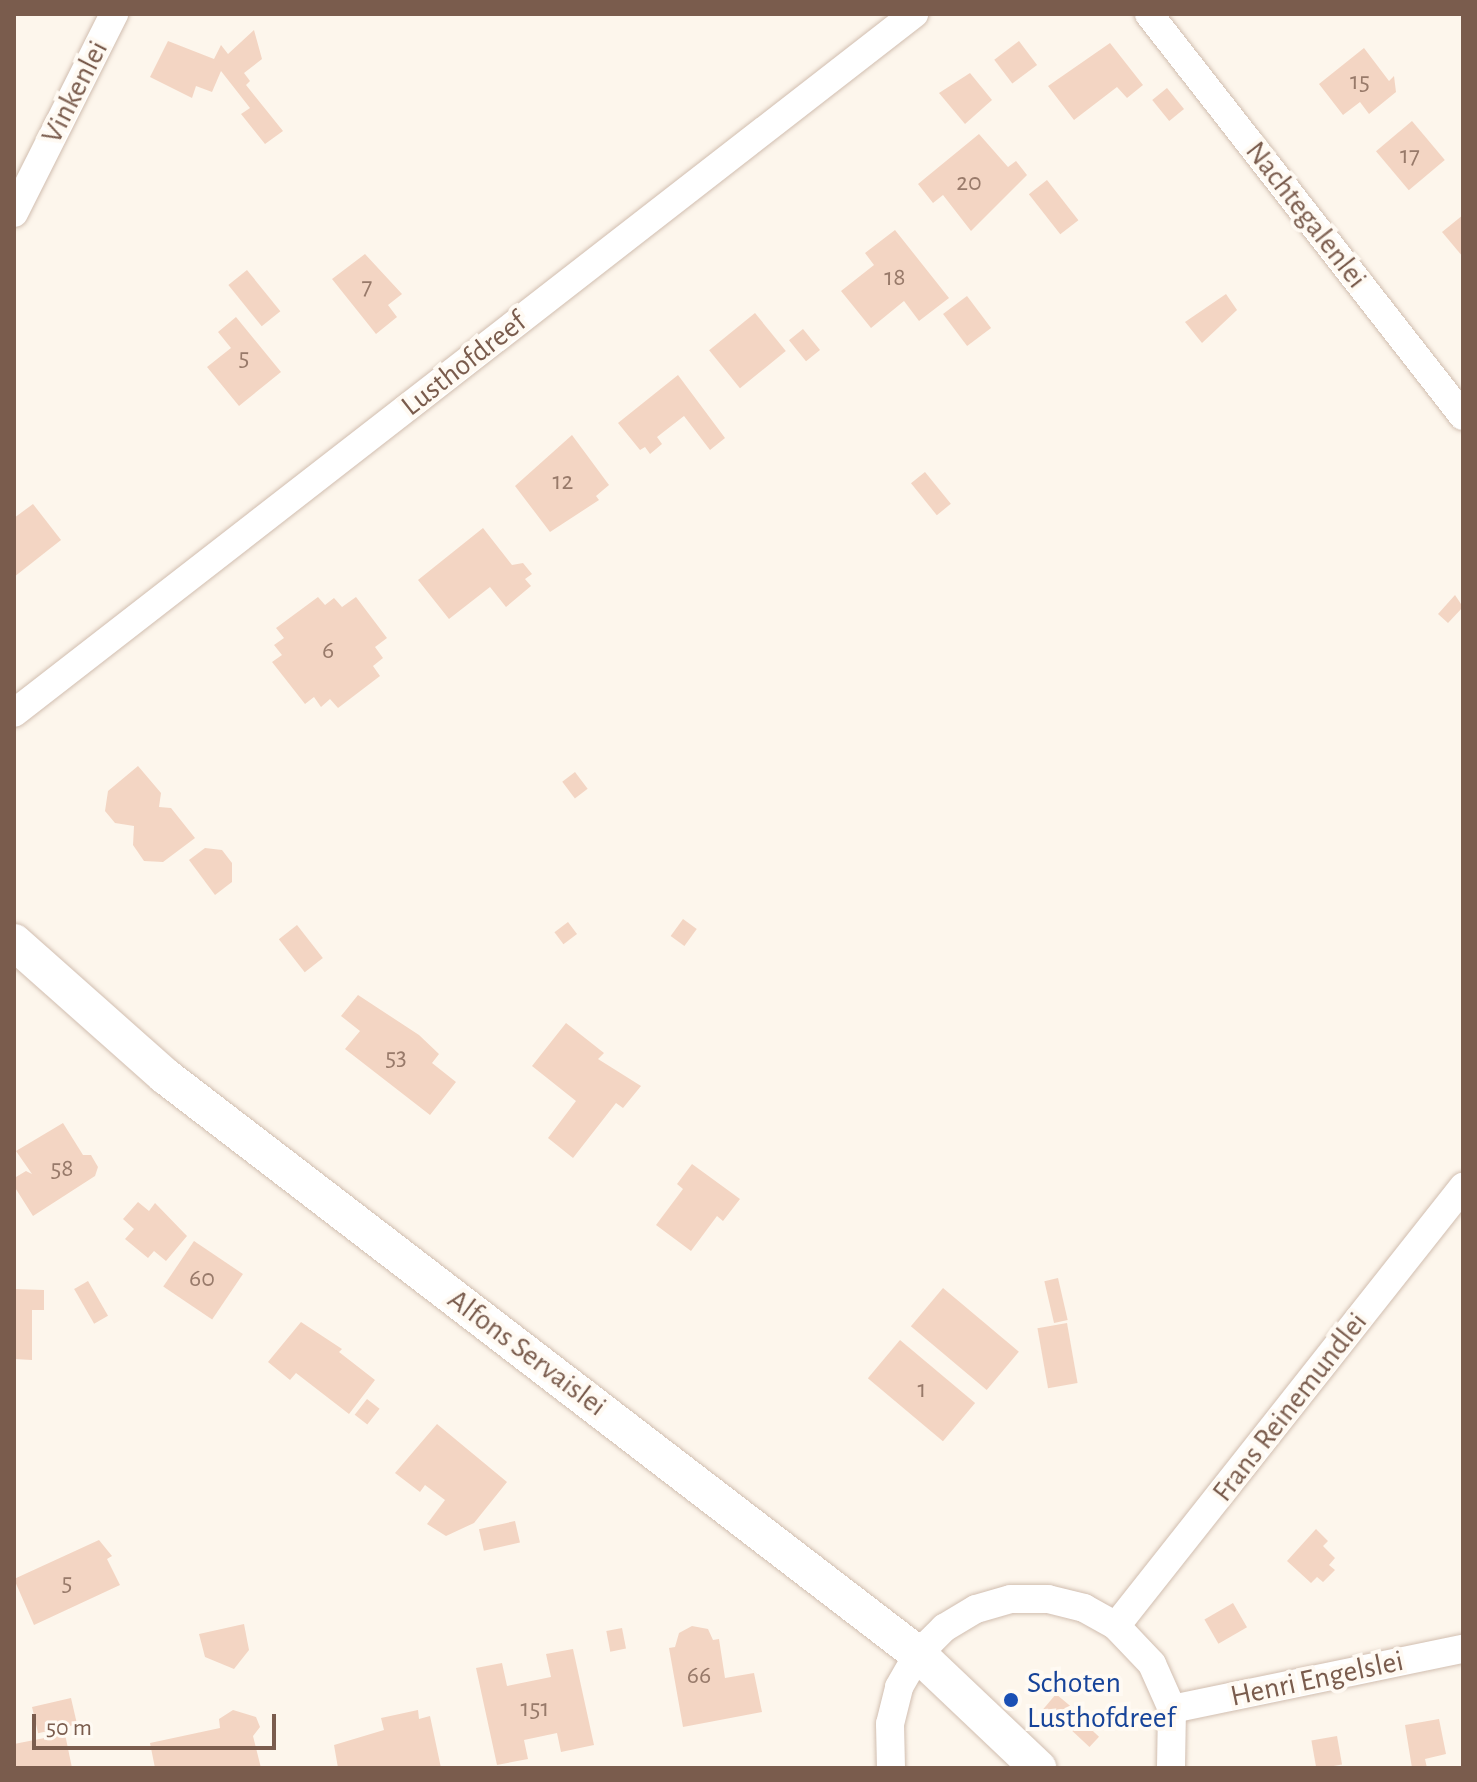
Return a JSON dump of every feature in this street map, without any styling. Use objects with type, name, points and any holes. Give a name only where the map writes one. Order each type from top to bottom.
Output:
[{"type":"street","name":"Vinkenlei","points":[[14,213],[114,14]]},
{"type":"street","name":"Lusthofdreef","points":[[14,713],[914,14]]},
{"type":"street","name":"Nachtegalenlei","points":[[1149,14],[1463,416]]},
{"type":"street","name":"Alfons Servaislei","points":[[14,942],[165,1076],[918,1654],[1038,1768]]},
{"type":"street","name":"Frans Reinemundlei","points":[[1116,1626],[1463,1187]]},
{"type":"street","points":[[889,1768],[890,1724],[899,1687],[918,1654],[944,1628],[976,1609],[1011,1599],[1048,1599],[1084,1608],[1116,1626],[1152,1664],[1172,1709],[1171,1768]]},
{"type":"street","name":"Henri Engelslei","points":[[1172,1709],[1463,1649]]},
{"type":"building","points":[[254,30],[262,59],[244,73],[250,81],[246,85],[283,131],[265,144],[241,114],[250,108],[221,71],[212,92],[196,86],[192,98],[150,77],[168,41],[214,59],[221,45],[228,54]]},
{"type":"building","points":[[1019,41],[1037,65],[1012,84],[994,60]]},
{"type":"building","points":[[1110,43],[1143,85],[1127,98],[1117,87],[1074,120],[1048,86]]},
{"type":"building","points":[[1364,48],[1389,81],[1394,76],[1396,92],[1369,114],[1360,102],[1343,115],[1319,84]]},
{"type":"building","points":[[970,73],[992,100],[965,124],[939,93]]},
{"type":"building","points":[[1167,88],[1184,109],[1169,121],[1152,100]]},
{"type":"building","points":[[1412,121],[1445,160],[1409,190],[1376,151]]},
{"type":"building","points":[[979,134],[1008,167],[1016,161],[1027,175],[971,231],[943,195],[933,203],[918,184]]},
{"type":"building","points":[[1047,180],[1078,220],[1060,234],[1029,194]]},
{"type":"building","points":[[1463,215],[1463,257],[1442,232]]},
{"type":"building","points":[[895,230],[949,298],[919,321],[904,301],[871,328],[841,291],[874,265],[865,253]]},
{"type":"building","points":[[365,254],[402,294],[388,305],[397,317],[376,334],[332,279]]},
{"type":"building","points":[[247,270],[280,311],[262,326],[228,285]]},
{"type":"building","points":[[1226,294],[1237,310],[1202,343],[1185,322]]},
{"type":"building","points":[[967,296],[991,328],[967,346],[943,314]]},
{"type":"building","points":[[755,313],[786,351],[740,388],[709,350]]},
{"type":"building","points":[[236,317],[281,372],[239,406],[207,367],[231,348],[218,332]]},
{"type":"building","points":[[803,329],[820,350],[806,361],[789,340]]},
{"type":"building","points":[[678,375],[725,438],[710,450],[684,416],[657,437],[662,444],[650,454],[645,447],[640,450],[618,423]]},
{"type":"building","points":[[572,435],[609,485],[596,496],[599,500],[550,532],[515,486]]},
{"type":"building","points":[[925,472],[951,504],[937,515],[911,483]]},
{"type":"building","points":[[33,504],[61,540],[14,577],[14,518]]},
{"type":"building","points":[[483,528],[512,565],[523,563],[532,574],[525,579],[531,586],[506,607],[490,587],[449,619],[418,580]]},
{"type":"building","points":[[1455,595],[1463,607],[1448,623],[1438,614]]},
{"type":"building","points":[[318,597],[325,605],[334,598],[342,607],[356,597],[387,638],[375,647],[383,658],[373,666],[380,676],[338,708],[330,699],[321,707],[314,697],[305,704],[272,662],[282,655],[274,645],[284,638],[276,628]]},
{"type":"building","points":[[138,766],[161,793],[159,807],[171,808],[195,838],[163,862],[144,861],[133,845],[134,826],[115,823],[105,811],[108,791]]},
{"type":"building","points":[[575,772],[588,789],[575,798],[562,782]]},
{"type":"building","points":[[205,848],[222,850],[232,863],[232,882],[215,895],[189,860]]},
{"type":"building","points":[[683,919],[697,929],[684,946],[671,936]]},
{"type":"building","points":[[568,922],[577,934],[563,944],[554,932]]},
{"type":"building","points":[[297,925],[323,958],[305,972],[279,939]]},
{"type":"building","points":[[358,995],[419,1035],[439,1054],[432,1063],[456,1082],[430,1115],[345,1049],[360,1031],[341,1016]]},
{"type":"building","points":[[566,1023],[604,1053],[598,1059],[641,1086],[623,1108],[616,1103],[573,1158],[548,1138],[576,1101],[532,1066]]},
{"type":"building","points":[[63,1123],[83,1155],[91,1155],[98,1167],[95,1176],[33,1216],[14,1186],[16,1177],[26,1171],[32,1174],[16,1151]]},
{"type":"building","points":[[692,1164],[740,1199],[723,1221],[717,1216],[691,1251],[656,1225],[683,1189],[677,1184]]},
{"type":"building","points":[[138,1202],[149,1211],[155,1203],[187,1236],[166,1261],[154,1251],[148,1258],[125,1239],[134,1229],[123,1219]]},
{"type":"building","points":[[194,1241],[243,1274],[212,1320],[163,1287]]},
{"type":"building","points":[[1058,1278],[1068,1320],[1054,1323],[1044,1281]]},
{"type":"building","points":[[88,1281],[108,1316],[94,1324],[74,1289]]},
{"type":"building","points":[[943,1288],[1019,1352],[987,1390],[911,1326]]},
{"type":"building","points":[[14,1289],[44,1290],[44,1310],[32,1310],[32,1360],[14,1359]]},
{"type":"building","points":[[301,1322],[342,1349],[339,1352],[375,1380],[349,1414],[296,1373],[290,1380],[268,1362]]},
{"type":"building","points":[[1067,1323],[1078,1383],[1048,1388],[1037,1328]]},
{"type":"building","points":[[900,1340],[975,1403],[943,1441],[868,1378]]},
{"type":"building","points":[[367,1399],[380,1409],[367,1425],[355,1415]]},
{"type":"building","points":[[437,1424],[507,1482],[474,1523],[446,1536],[427,1524],[445,1500],[425,1485],[420,1492],[395,1473]]},
{"type":"building","points":[[515,1521],[520,1542],[484,1551],[479,1529]]},
{"type":"building","points":[[1316,1529],[1328,1541],[1323,1546],[1335,1558],[1329,1565],[1335,1570],[1323,1582],[1317,1577],[1311,1583],[1287,1561]]},
{"type":"building","points":[[99,1540],[112,1556],[107,1559],[120,1585],[34,1625],[14,1579]]},
{"type":"building","points":[[1233,1603],[1247,1627],[1218,1644],[1204,1620]]},
{"type":"building","points":[[244,1624],[249,1650],[234,1669],[205,1657],[199,1634]]},
{"type":"building","points":[[692,1626],[708,1629],[713,1640],[719,1639],[725,1678],[754,1673],[762,1712],[683,1727],[669,1648],[675,1647],[679,1633]]},
{"type":"building","points":[[622,1628],[626,1649],[610,1652],[606,1631]]},
{"type":"building","points":[[573,1649],[594,1745],[561,1752],[557,1733],[524,1740],[528,1759],[497,1765],[476,1668],[502,1663],[507,1686],[551,1677],[546,1654]]},
{"type":"building","points":[[1056,1694],[1074,1709],[1060,1725],[1043,1710]]},
{"type":"building","points":[[71,1698],[77,1724],[38,1733],[32,1707]]},
{"type":"building","points":[[233,1710],[256,1717],[260,1727],[253,1736],[261,1768],[155,1768],[150,1743],[220,1728],[219,1719]]},
{"type":"building","points":[[418,1710],[419,1719],[430,1716],[441,1768],[338,1768],[334,1745],[384,1730],[381,1718]]},
{"type":"building","points":[[1080,1719],[1099,1737],[1089,1747],[1070,1729]]},
{"type":"building","points":[[1439,1719],[1446,1754],[1425,1759],[1427,1768],[1412,1768],[1405,1725]]},
{"type":"building","points":[[65,1734],[72,1768],[14,1768],[14,1744]]},
{"type":"building","points":[[1337,1736],[1342,1765],[1316,1768],[1311,1741]]},
{"type":"place","name":"Schoten Lusthofdreef","points":[[1011,1700]]}]
